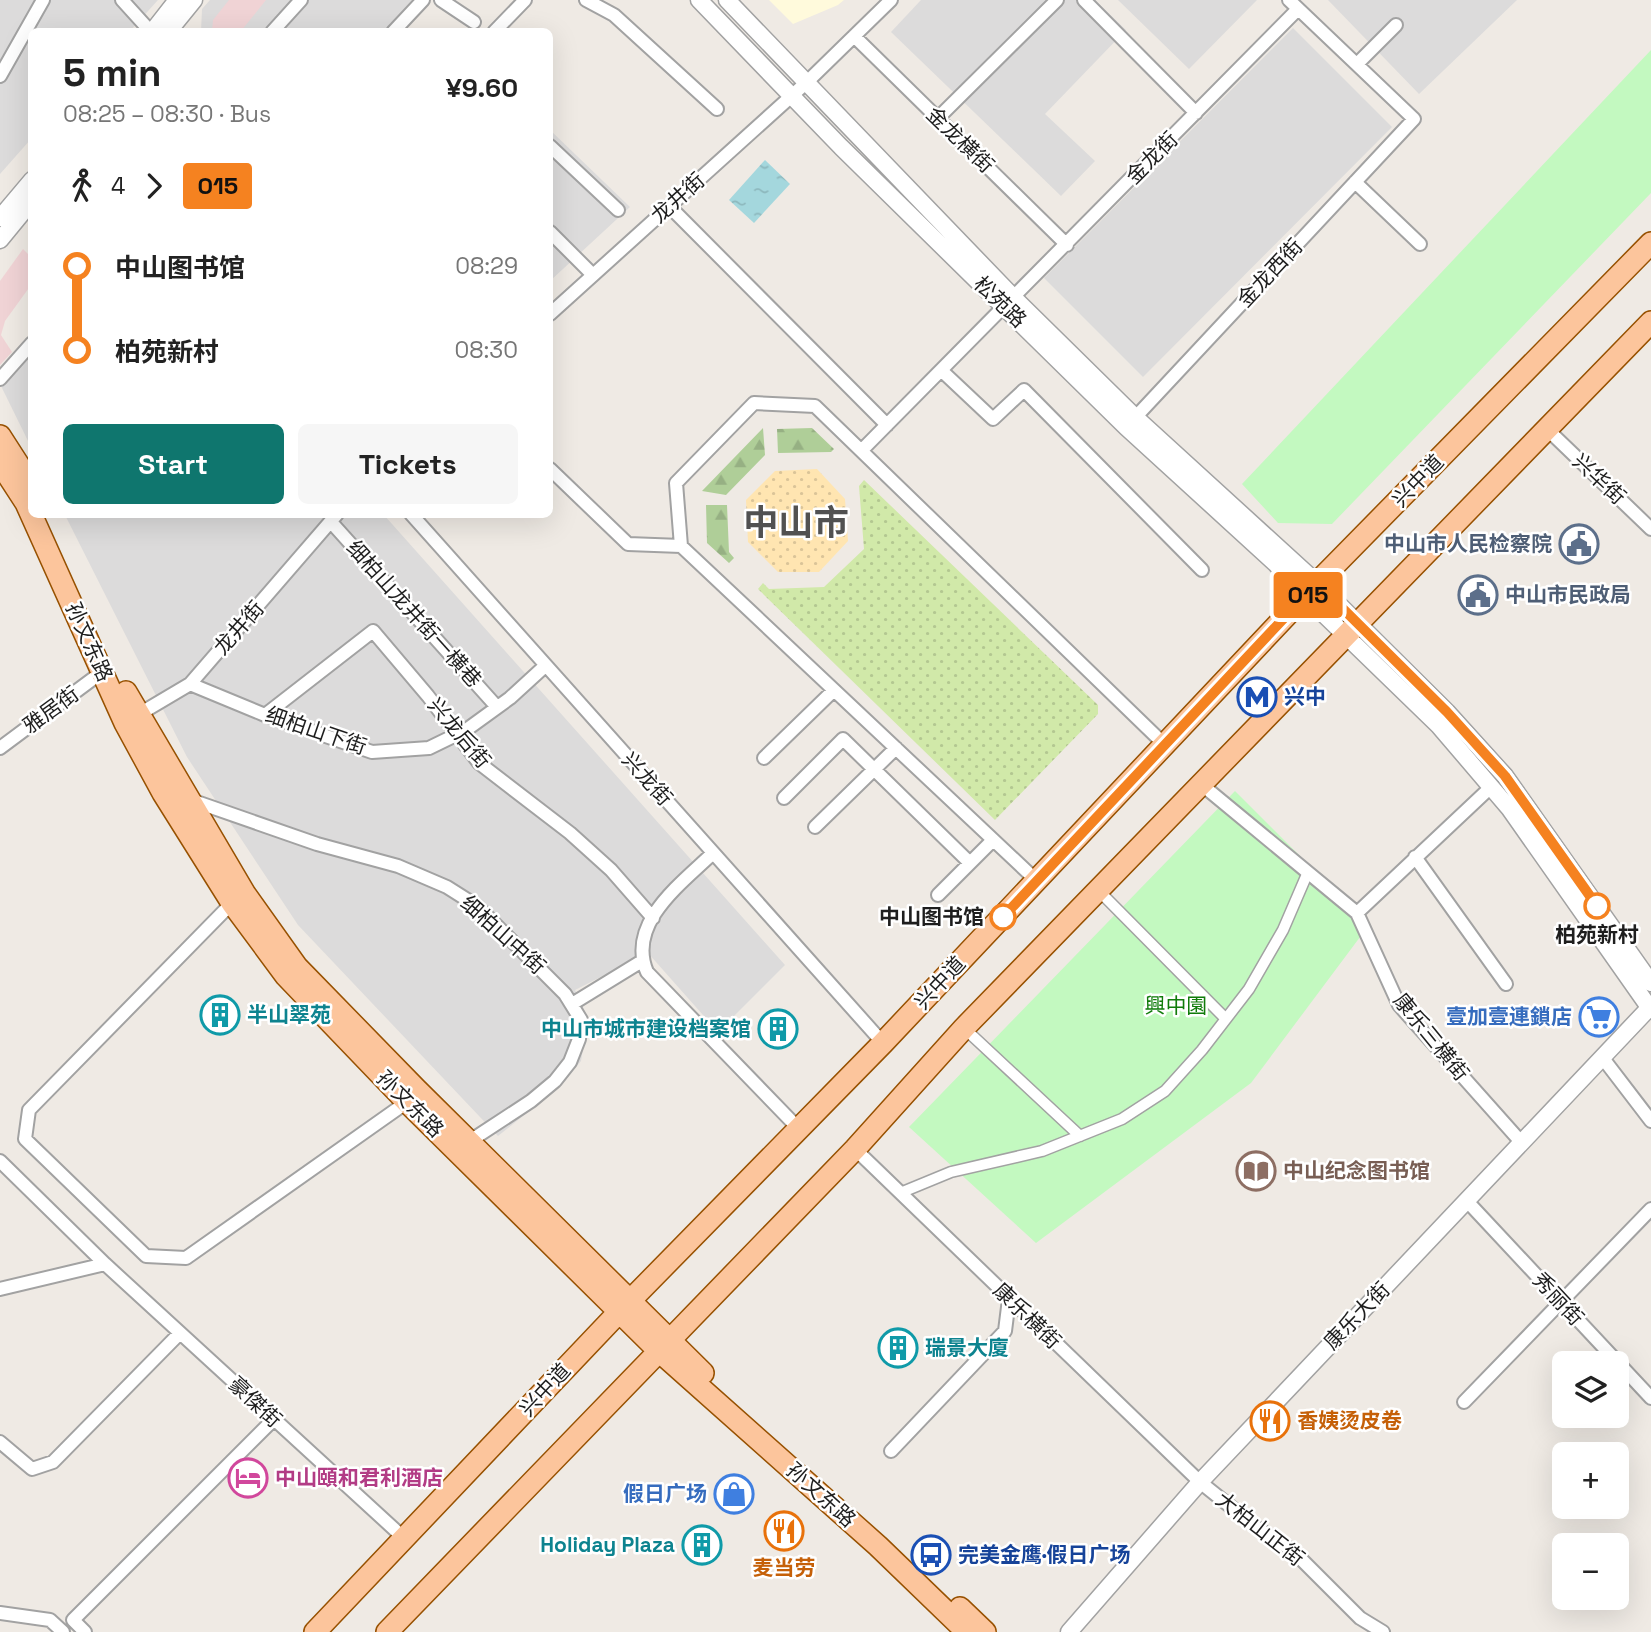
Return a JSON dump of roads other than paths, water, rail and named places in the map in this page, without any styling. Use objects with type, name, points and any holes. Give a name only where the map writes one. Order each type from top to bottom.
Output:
[{"type":"main road","name":"兴中道","points":[[315,1632],[625,1307],[883,1044],[1312,590],[1651,243]]},
{"type":"main road","points":[[387,1632],[855,1149],[964,1028],[1651,322]]},
{"type":"main road","points":[[0,436],[28,480]]},
{"type":"main road","name":"孙文东路","points":[[0,463],[28,507]]},
{"type":"main road","name":"孙文东路","points":[[33,518],[102,672],[188,798],[245,894],[297,967],[470,1141],[625,1307]]},
{"type":"main road","name":"孙文东路","points":[[49,518],[163,793],[232,903],[286,976],[407,1102],[967,1632]]},
{"type":"main road","name":"孙文东路","points":[[665,1347],[718,1388],[985,1632]]},
{"type":"street","points":[[0,76],[43,0]]},
{"type":"street","points":[[122,0],[147,28]]},
{"type":"street","points":[[154,28],[177,0]]},
{"type":"street","points":[[171,28],[194,0]]},
{"type":"street","points":[[276,28],[301,0]]},
{"type":"street","points":[[397,28],[423,0]]},
{"type":"street","points":[[441,0],[474,22]]},
{"type":"street","points":[[498,28],[525,0]]},
{"type":"street","points":[[586,0],[614,15],[717,109]]},
{"type":"street","name":"松苑路","points":[[699,0],[841,147],[1010,303],[1130,422],[1352,628]]},
{"type":"street","name":"松苑路","points":[[727,0],[807,82],[1010,303]]},
{"type":"street","name":"龙井街","points":[[553,311],[792,96],[891,0]]},
{"type":"street","points":[[938,118],[1057,0]]},
{"type":"street","points":[[1084,0],[1196,114]]},
{"type":"street","points":[[1294,4],[1357,64],[1396,25]]},
{"type":"street","name":"金龙街","points":[[862,450],[1196,114],[1294,4]]},
{"type":"street","name":"金龙横街","points":[[854,36],[1067,245]]},
{"type":"street","name":"金龙西街","points":[[1130,422],[1414,119],[1357,64]]},
{"type":"street","points":[[553,149],[618,211]]},
{"type":"street","points":[[1355,182],[1420,244]]},
{"type":"street","points":[[0,218],[28,185]]},
{"type":"street","points":[[0,240],[28,206]]},
{"type":"street","points":[[669,206],[887,425]]},
{"type":"street","points":[[553,235],[593,275]]},
{"type":"street","points":[[0,379],[28,348]]},
{"type":"street","points":[[942,371],[993,419],[1024,390],[1202,570]]},
{"type":"street","points":[[681,546],[676,483],[754,403],[815,406],[1166,744]]},
{"type":"street","name":"兴华街","points":[[1547,429],[1651,529]]},
{"type":"street","points":[[553,472],[628,544],[681,546],[1037,881]]},
{"type":"street","name":"龙井街","points":[[132,719],[190,684],[334,518]]},
{"type":"street","name":"细柏山龙井街一横巷","points":[[334,518],[497,707]]},
{"type":"street","name":"兴龙街","points":[[415,518],[883,1044]]},
{"type":"street","points":[[1352,628],[1491,787],[1650,1008]]},
{"type":"street","points":[[1352,628],[1447,712],[1505,776],[1651,983]]},
{"type":"street","name":"兴龙后街","points":[[265,715],[373,631],[428,696],[479,763],[570,833],[611,870],[653,918]]},
{"type":"street","name":"细柏山下街","points":[[190,684],[265,715],[372,752],[429,748],[456,735],[497,707],[545,666]]},
{"type":"street","name":"雅居街","points":[[0,748],[102,672]]},
{"type":"street","points":[[764,758],[834,690]]},
{"type":"street","points":[[784,798],[843,739],[970,863]]},
{"type":"street","points":[[815,827],[896,748]]},
{"type":"street","name":"康乐三横街","points":[[1201,784],[1357,913],[1399,1004],[1521,1142]]},
{"type":"street","points":[[1357,913],[1491,787]]},
{"type":"street","name":"细柏山中街","points":[[163,793],[188,798],[317,844],[398,866],[447,887],[477,906],[541,968],[572,1004],[581,1020],[579,1039],[570,1062],[555,1081],[531,1101],[470,1141]]},
{"type":"street","points":[[937,895],[993,839]]},
{"type":"street","points":[[713,853],[668,896],[653,918],[641,946],[642,961],[647,972],[799,1129]]},
{"type":"street","points":[[1415,858],[1506,984]]},
{"type":"street","points":[[900,1192],[951,1172],[1042,1152],[1122,1119],[1165,1091],[1202,1050],[1249,989],[1283,930],[1308,872]]},
{"type":"street","points":[[1099,891],[1226,1019]]},
{"type":"street","points":[[232,903],[29,1110],[25,1139],[146,1256],[186,1258],[407,1102]]},
{"type":"street","points":[[572,1004],[642,961]]},
{"type":"street","name":"康乐大街","points":[[1069,1632],[1200,1482],[1650,1008]]},
{"type":"street","points":[[964,1028],[1080,1136]]},
{"type":"street","points":[[1602,1057],[1651,1122]]},
{"type":"street","name":"康乐横街","points":[[855,1149],[1200,1482]]},
{"type":"street","name":"豪傑街","points":[[0,1161],[105,1264],[405,1539]]},
{"type":"street","name":"秀丽街","points":[[1466,1200],[1651,1398]]},
{"type":"street","points":[[1464,1402],[1651,1209]]},
{"type":"street","points":[[0,1289],[105,1264]]},
{"type":"street","points":[[891,1451],[1004,1331],[1009,1299]]},
{"type":"street","points":[[0,1442],[32,1469],[52,1462],[180,1334]]},
{"type":"street","points":[[85,1632],[73,1620],[274,1419]]},
{"type":"street","name":"大柏山正街","points":[[1200,1482],[1256,1527],[1293,1551],[1360,1618],[1383,1632]]},
{"type":"street","points":[[0,1614],[50,1620],[63,1632]]},
{"type":"water","points":[[765,160],[790,184],[754,223],[729,200]]},
{"type":"place","name":"中山市人民检察院","points":[[1579,544]]},
{"type":"place","name":"中山市民政局","points":[[1478,595]]},
{"type":"place","name":"兴中","points":[[1257,697]]},
{"type":"place","name":"柏苑新村","points":[[1597,906]]},
{"type":"place","name":"中山图书馆","points":[[1003,917]]},
{"type":"place","name":"半山翠苑","points":[[220,1015]]},
{"type":"place","name":"壹加壹連鎖店","points":[[1599,1017]]},
{"type":"place","name":"中山市城市建设档案馆","points":[[778,1029]]},
{"type":"place","name":"中山纪念图书馆","points":[[1256,1171]]},
{"type":"place","name":"瑞景大廈","points":[[898,1348]]},
{"type":"place","name":"香姨烫皮卷","points":[[1270,1421]]},
{"type":"place","name":"中山頤和君利酒店","points":[[248,1478]]},
{"type":"place","name":"假日广场","points":[[734,1494]]},
{"type":"place","name":"麦当劳","points":[[784,1531]]},
{"type":"place","name":"Holiday Plaza","points":[[702,1545]]},
{"type":"place","name":"完美金鹰·假日广场","points":[[931,1555]]},
{"type":"district","name":"中山市","points":[[796,523]]},
{"type":"park label","name":"興中園","points":[[1176,1006]]}]
